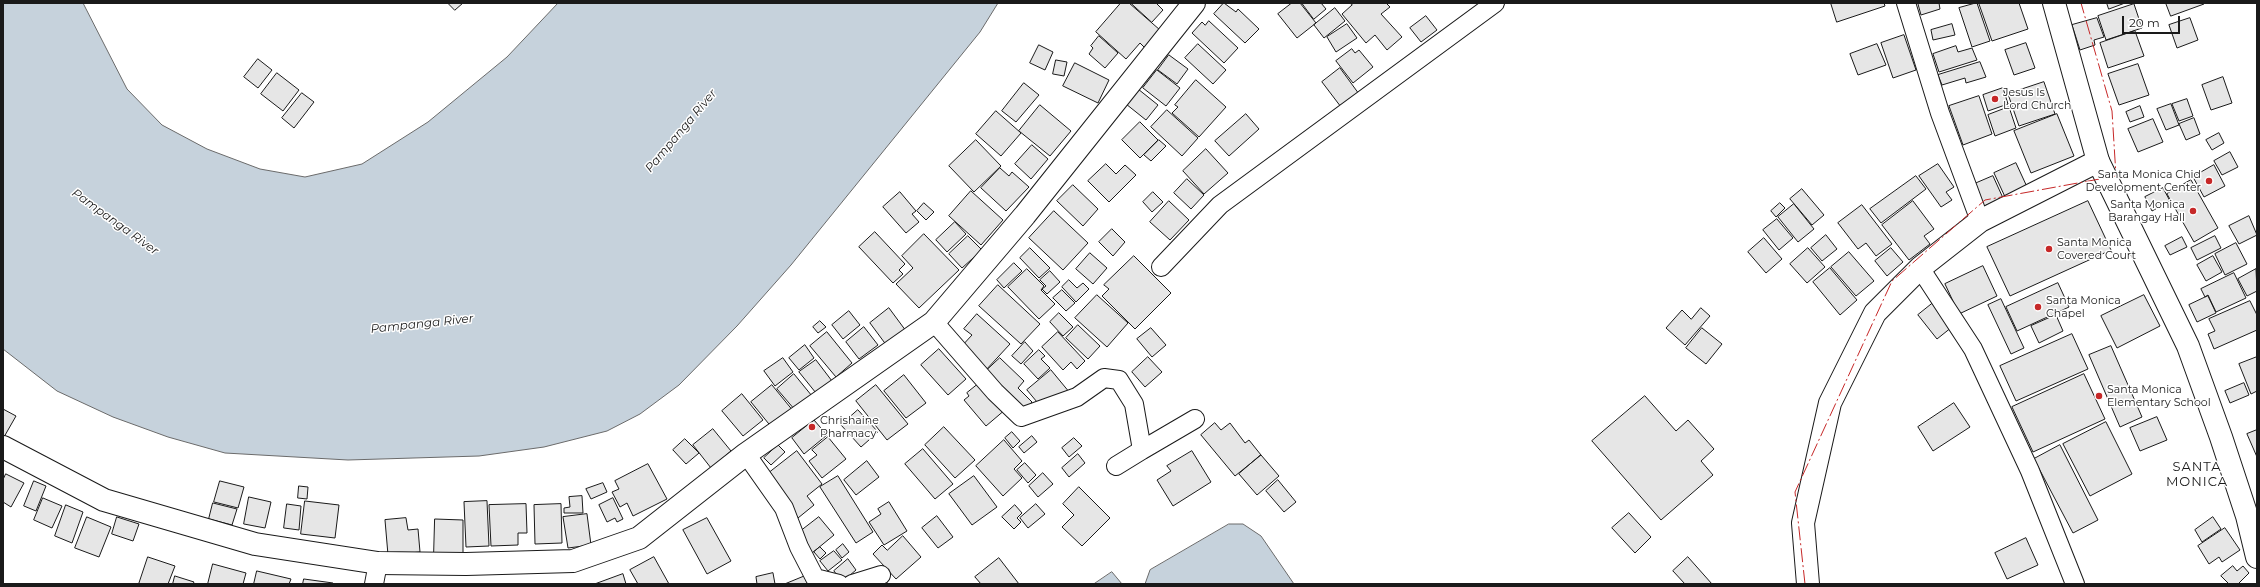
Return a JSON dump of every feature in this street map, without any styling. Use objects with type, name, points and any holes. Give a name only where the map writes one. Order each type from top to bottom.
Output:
[{"type":"main road","points":[[3,447],[104,500],[255,544],[376,574],[466,564],[573,561],[640,538],[746,454],[934,322],[1025,215],[1194,3]]},
{"type":"main road","points":[[2054,3],[2098,161],[2188,346],[2221,437],[2246,516],[2257,557]]},
{"type":"main road","points":[[1808,584],[1803,523],[1830,403],[1875,312],[1920,268],[1980,221],[2098,161]]},
{"type":"street","points":[[1161,267],[1220,205],[1495,3]]},
{"type":"street","points":[[1906,3],[1940,113],[1980,221]]},
{"type":"street","points":[[1920,268],[1973,349],[2030,471],[2075,584]]},
{"type":"street","points":[[934,322],[995,392],[1021,417],[1077,397],[1104,378],[1119,380],[1134,404],[1142,450]]},
{"type":"street","points":[[1116,466],[1195,419]]},
{"type":"street","points":[[746,454],[784,508],[799,546],[816,578],[839,584]]},
{"type":"street","points":[[852,584],[881,575]]},
{"type":"water","name":"Pampanga River","points":[[3,3],[83,3],[127,89],[162,125],[207,149],[260,169],[305,177],[362,164],[428,122],[507,57],[558,3],[998,3],[980,32],[791,265],[737,326],[679,385],[640,414],[607,431],[544,447],[479,456],[348,460],[225,453],[168,437],[113,417],[57,391],[3,349]]},
{"type":"water","points":[[1229,524],[1243,524],[1261,536],[1294,584],[1145,584],[1150,570]]},
{"type":"water","points":[[1112,572],[1122,584],[1094,584]]},
{"type":"building","points":[[448,3],[463,3],[455,10]]},
{"type":"building","points":[[1121,3],[1129,3],[1160,30],[1145,48],[1140,43],[1126,59],[1096,32]]},
{"type":"building","points":[[1131,3],[1156,3],[1163,10],[1152,22]]},
{"type":"building","points":[[1224,3],[1236,12],[1238,9],[1259,29],[1245,43],[1214,14]]},
{"type":"building","points":[[1292,3],[1300,3],[1316,23],[1297,38],[1278,14]]},
{"type":"building","points":[[1302,3],[1321,3],[1326,9],[1314,19]]},
{"type":"building","points":[[1350,3],[1386,3],[1390,7],[1381,14],[1402,37],[1387,50],[1375,35],[1366,43],[1342,14],[1352,5]]},
{"type":"building","points":[[1831,3],[1884,3],[1885,6],[1837,22]]},
{"type":"building","points":[[1939,3],[1940,9],[1921,15],[1918,4]]},
{"type":"building","points":[[1977,3],[1990,41],[1972,47],[1959,8]]},
{"type":"building","points":[[2019,3],[2028,29],[1992,41],[1979,4]]},
{"type":"building","points":[[2107,3],[2125,3],[2109,9]]},
{"type":"building","points":[[2166,3],[2204,3],[2204,4],[2171,16]]},
{"type":"building","points":[[2134,4],[2142,28],[2106,40],[2098,16]]},
{"type":"building","points":[[1335,8],[1345,21],[1324,38],[1314,25]]},
{"type":"building","points":[[1426,16],[1437,30],[1421,42],[1410,28]]},
{"type":"building","points":[[2097,18],[2104,37],[2094,40],[2095,45],[2080,50],[2072,25]]},
{"type":"building","points":[[2190,18],[2198,40],[2177,48],[2169,25]]},
{"type":"building","points":[[1209,21],[1238,48],[1224,63],[1192,33],[1202,22],[1205,25]]},
{"type":"building","points":[[1347,24],[1357,38],[1336,52],[1327,37]]},
{"type":"building","points":[[1952,24],[1955,35],[1933,40],[1931,30]]},
{"type":"building","points":[[2135,31],[2144,56],[2108,68],[2100,43]]},
{"type":"building","points":[[1904,35],[1916,70],[1893,78],[1881,43]]},
{"type":"building","points":[[1099,36],[1118,53],[1105,68],[1089,54],[1093,48],[1091,46]]},
{"type":"building","points":[[2026,43],[2035,68],[2014,75],[2005,50]]},
{"type":"building","points":[[1198,44],[1226,70],[1213,84],[1185,58]]},
{"type":"building","points":[[1877,44],[1886,65],[1858,75],[1850,54]]},
{"type":"building","points":[[1039,45],[1053,52],[1045,70],[1030,63]]},
{"type":"building","points":[[1956,46],[1958,52],[1972,48],[1977,60],[1939,72],[1933,54]]},
{"type":"building","points":[[1352,49],[1355,53],[1359,50],[1373,67],[1353,83],[1336,61]]},
{"type":"building","points":[[1169,55],[1188,69],[1177,84],[1158,70]]},
{"type":"building","points":[[258,59],[272,70],[258,88],[244,77]]},
{"type":"building","points":[[1056,60],[1067,62],[1064,76],[1053,74]]},
{"type":"building","points":[[1980,62],[1986,77],[1966,83],[1965,78],[1942,85],[1938,75]]},
{"type":"building","points":[[1075,63],[1109,80],[1098,103],[1063,86]]},
{"type":"building","points":[[2138,64],[2149,95],[2119,105],[2108,74]]},
{"type":"building","points":[[1340,68],[1359,94],[1341,107],[1322,82]]},
{"type":"building","points":[[1157,70],[1180,88],[1166,106],[1143,88]]},
{"type":"building","points":[[277,73],[299,90],[283,111],[261,94]]},
{"type":"building","points":[[2223,77],[2232,103],[2211,110],[2202,85]]},
{"type":"building","points":[[1196,80],[1226,107],[1199,137],[1172,113],[1178,107],[1175,105]]},
{"type":"building","points":[[2044,82],[2055,114],[2019,126],[2008,94]]},
{"type":"building","points":[[1024,83],[1039,95],[1016,122],[1002,111]]},
{"type":"building","name":"Jesus Is Lord Church","points":[[2003,88],[2008,104],[1988,111],[1983,95]]},
{"type":"building","points":[[1138,89],[1158,105],[1146,120],[1126,104]]},
{"type":"building","points":[[302,93],[314,102],[294,128],[282,118]]},
{"type":"building","points":[[1979,96],[1992,134],[1963,145],[1949,106]]},
{"type":"building","points":[[2187,99],[2193,116],[2179,121],[2172,104]]},
{"type":"building","points":[[2171,104],[2179,125],[2166,130],[2157,109]]},
{"type":"building","points":[[1040,105],[1071,131],[1050,156],[1019,131]]},
{"type":"building","points":[[2140,106],[2144,117],[2130,122],[2126,112]]},
{"type":"building","points":[[2009,107],[2016,128],[1995,136],[1988,115]]},
{"type":"building","points":[[1167,110],[1198,138],[1182,156],[1151,127]]},
{"type":"building","points":[[996,111],[1021,133],[1001,156],[976,134]]},
{"type":"building","points":[[1246,114],[1259,129],[1229,156],[1215,141]]},
{"type":"building","points":[[2057,114],[2074,156],[2031,173],[2014,131]]},
{"type":"building","points":[[2194,118],[2200,134],[2186,140],[2179,124]]},
{"type":"building","points":[[2153,119],[2163,142],[2138,152],[2128,129]]},
{"type":"building","points":[[1140,122],[1158,140],[1140,158],[1122,140]]},
{"type":"building","points":[[2219,133],[2224,143],[2212,150],[2206,140]]},
{"type":"building","points":[[976,140],[1001,166],[974,192],[949,166]]},
{"type":"building","points":[[1159,140],[1166,146],[1151,161],[1144,155]]},
{"type":"building","points":[[1032,145],[1048,159],[1031,179],[1015,164]]},
{"type":"building","points":[[1206,149],[1228,173],[1204,194],[1183,171]]},
{"type":"building","points":[[2230,152],[2238,167],[2222,175],[2214,161]]},
{"type":"building","points":[[2016,163],[2028,189],[2006,199],[1994,173]]},
{"type":"building","points":[[1106,164],[1116,174],[1125,165],[1136,175],[1109,202],[1088,181]]},
{"type":"building","points":[[1938,164],[1954,187],[1946,192],[1952,200],[1941,207],[1919,176]]},
{"type":"building","name":"Santa Monica Chid Development Center","points":[[2214,165],[2225,186],[2204,197],[2193,177]]},
{"type":"building","points":[[1000,168],[1009,176],[1012,172],[1029,187],[1006,211],[981,188]]},
{"type":"building","points":[[1916,176],[1926,189],[1881,223],[1870,209]]},
{"type":"building","points":[[1993,176],[2003,198],[1982,207],[1972,185]]},
{"type":"building","points":[[1187,179],[1204,195],[1191,209],[1174,193]]},
{"type":"building","name":"Santa Monica Barangay Hall","points":[[2191,180],[2218,228],[2194,242],[2167,194]]},
{"type":"building","points":[[1073,185],[1098,209],[1083,226],[1057,201]]},
{"type":"building","points":[[2163,188],[2170,201],[2152,211],[2145,197]]},
{"type":"building","points":[[1802,189],[1824,215],[1812,225],[1790,199]]},
{"type":"building","points":[[971,191],[1003,220],[981,245],[949,216]]},
{"type":"building","points":[[900,192],[916,211],[912,214],[919,222],[906,233],[883,207]]},
{"type":"building","points":[[1153,192],[1163,202],[1152,212],[1143,202]]},
{"type":"building","points":[[1169,201],[1189,220],[1170,240],[1150,222]]},
{"type":"building","points":[[1913,201],[1934,229],[1924,236],[1930,244],[1909,260],[1882,225]]},
{"type":"building","name":"Santa Monica Covered Court","points":[[2088,201],[2111,250],[2010,296],[1987,247]]},
{"type":"building","points":[[924,203],[934,212],[926,220],[917,211]]},
{"type":"building","points":[[1780,203],[1785,208],[1776,217],[1771,211]]},
{"type":"building","points":[[1794,204],[1814,229],[1798,242],[1778,217]]},
{"type":"building","points":[[1862,205],[1892,244],[1876,256],[1866,243],[1858,249],[1838,223]]},
{"type":"building","points":[[1054,211],[1088,243],[1063,270],[1029,238]]},
{"type":"building","points":[[2249,216],[2257,235],[2239,244],[2229,226]]},
{"type":"building","points":[[1777,219],[1793,238],[1779,250],[1763,230]]},
{"type":"building","points":[[955,222],[966,234],[947,252],[936,240]]},
{"type":"building","points":[[1112,229],[1125,242],[1113,256],[1099,242]]},
{"type":"building","points":[[875,232],[905,264],[899,270],[903,274],[893,283],[859,247]]},
{"type":"building","points":[[924,234],[959,270],[919,308],[896,284],[913,268],[902,256]]},
{"type":"building","points":[[1826,235],[1837,249],[1822,261],[1811,248]]},
{"type":"building","points":[[968,236],[982,250],[962,268],[949,254]]},
{"type":"building","points":[[2215,236],[2221,248],[2197,260],[2191,248]]},
{"type":"building","points":[[2182,237],[2187,247],[2170,255],[2165,246]]},
{"type":"building","points":[[1764,238],[1782,259],[1766,273],[1748,252]]},
{"type":"building","points":[[2236,243],[2247,264],[2225,275],[2215,254]]},
{"type":"building","points":[[1030,248],[1050,268],[1039,278],[1020,258]]},
{"type":"building","points":[[1808,248],[1825,267],[1807,283],[1790,264]]},
{"type":"building","points":[[1891,248],[1903,262],[1887,276],[1875,261]]},
{"type":"building","points":[[1849,252],[1874,281],[1856,296],[1831,267]]},
{"type":"building","points":[[1090,253],[1107,268],[1093,284],[1076,269]]},
{"type":"building","points":[[1134,256],[1171,293],[1135,329],[1102,296],[1109,289],[1104,285]]},
{"type":"building","points":[[2213,256],[2222,272],[2206,281],[2197,265]]},
{"type":"building","points":[[1014,263],[1022,271],[1004,288],[997,280]]},
{"type":"building","points":[[1983,266],[1997,296],[1959,314],[1945,284]]},
{"type":"building","points":[[1830,268],[1857,300],[1840,315],[1813,282]]},
{"type":"building","points":[[1027,269],[1044,286],[1041,290],[1055,304],[1039,319],[1008,287]]},
{"type":"building","points":[[2256,269],[2257,291],[2247,296],[2238,279]]},
{"type":"building","points":[[1050,271],[1060,282],[1047,294],[1042,289],[1046,286],[1040,280]]},
{"type":"building","points":[[2234,273],[2246,298],[2216,312],[2208,295],[2205,297],[2201,289]]},
{"type":"building","points":[[1069,280],[1077,288],[1083,283],[1089,289],[1076,302],[1062,287]]},
{"type":"building","name":"Santa Monica Chapel","points":[[2058,283],[2069,307],[2017,331],[2006,307]]},
{"type":"building","points":[[998,285],[1040,324],[1021,344],[979,306]]},
{"type":"building","points":[[1062,290],[1075,303],[1066,311],[1053,298]]},
{"type":"building","points":[[1097,295],[1128,323],[1107,347],[1075,318]]},
{"type":"building","points":[[2144,295],[2160,326],[2117,348],[2101,316]]},
{"type":"building","points":[[2208,296],[2216,313],[2197,322],[2189,305]]},
{"type":"building","points":[[2001,299],[2024,348],[2011,354],[1988,305]]},
{"type":"building","points":[[2250,301],[2257,315],[2257,330],[2214,349],[2208,334],[2215,331],[2209,319]]},
{"type":"building","points":[[1933,303],[1952,327],[1937,339],[1918,315]]},
{"type":"building","points":[[889,308],[906,331],[887,346],[870,323]]},
{"type":"building","points":[[1701,308],[1710,316],[1685,345],[1666,328],[1682,310],[1691,319]]},
{"type":"building","points":[[849,311],[860,325],[843,339],[832,325]]},
{"type":"building","points":[[1059,313],[1073,327],[1063,336],[1050,322]]},
{"type":"building","points":[[977,314],[1010,344],[985,371],[960,348],[972,335],[964,329]]},
{"type":"building","points":[[2056,315],[2063,331],[2039,343],[2031,326]]},
{"type":"building","points":[[820,321],[826,327],[818,333],[813,327]]},
{"type":"building","points":[[1078,325],[1100,346],[1088,359],[1066,338]]},
{"type":"building","points":[[864,327],[878,345],[859,359],[846,342]]},
{"type":"building","points":[[1151,328],[1166,345],[1152,357],[1137,339]]},
{"type":"building","points":[[1702,328],[1722,344],[1706,364],[1686,348]]},
{"type":"building","points":[[827,332],[852,363],[836,377],[810,346]]},
{"type":"building","points":[[1058,332],[1085,361],[1077,369],[1071,362],[1063,370],[1042,347]]},
{"type":"building","points":[[2072,334],[2088,369],[2016,401],[2000,366]]},
{"type":"building","points":[[1025,342],[1033,351],[1021,364],[1012,356]]},
{"type":"building","points":[[805,345],[814,358],[799,370],[789,358]]},
{"type":"building","points":[[2111,346],[2142,417],[2120,427],[2089,355]]},
{"type":"building","points":[[939,349],[966,379],[948,395],[921,365]]},
{"type":"building","points":[[1039,350],[1045,356],[1041,359],[1050,368],[1038,379],[1024,364]]},
{"type":"building","points":[[1148,357],[1162,372],[1145,387],[1132,372]]},
{"type":"building","points":[[2257,357],[2257,391],[2251,394],[2239,364]]},
{"type":"building","points":[[783,358],[793,372],[775,386],[764,371]]},
{"type":"building","points":[[1000,358],[1024,381],[1018,388],[1032,402],[1023,412],[984,373]]},
{"type":"building","points":[[816,360],[832,381],[816,393],[799,372]]},
{"type":"building","points":[[1051,370],[1070,393],[1060,400],[1037,402],[1027,390]]},
{"type":"building","points":[[794,374],[812,396],[795,410],[777,389]]},
{"type":"building","points":[[2084,374],[2105,419],[2033,452],[2012,407]]},
{"type":"building","points":[[904,375],[926,403],[906,418],[884,391]]},
{"type":"building","points":[[982,381],[1006,409],[986,426],[964,400],[969,396],[967,393]]},
{"type":"building","points":[[2244,383],[2249,395],[2230,403],[2225,391]]},
{"type":"building","points":[[772,385],[794,412],[773,429],[751,402]]},
{"type":"building","points":[[876,385],[908,424],[887,440],[856,401]]},
{"type":"building","points":[[742,394],[763,420],[743,436],[722,411]]},
{"type":"building","points":[[1645,396],[1676,431],[1688,420],[1714,449],[1701,461],[1713,475],[1661,520],[1592,441]]},
{"type":"building","points":[[1954,403],[1970,427],[1933,451],[1918,427]]},
{"type":"building","points":[[3,409],[16,416],[4,437],[3,436]]},
{"type":"building","points":[[858,410],[878,432],[861,447],[841,425]]},
{"type":"building","points":[[2157,417],[2167,440],[2140,451],[2130,428]]},
{"type":"building","points":[[814,420],[827,435],[804,454],[792,438]]},
{"type":"building","points":[[2106,422],[2132,474],[2090,496],[2063,444]]},
{"type":"building","points":[[1215,423],[1221,430],[1230,423],[1245,443],[1249,440],[1261,455],[1235,476],[1201,435]]},
{"type":"building","points":[[944,427],[975,460],[955,478],[925,445]]},
{"type":"building","points":[[713,429],[731,451],[711,468],[693,445]]},
{"type":"building","points":[[2257,430],[2257,457],[2247,434]]},
{"type":"building","points":[[1012,432],[1020,441],[1013,448],[1005,438]]},
{"type":"building","points":[[1032,436],[1037,442],[1024,453],[1019,447]]},
{"type":"building","points":[[828,437],[846,459],[822,478],[809,461],[817,455],[812,450]]},
{"type":"building","points":[[1074,438],[1082,446],[1069,457],[1062,448]]},
{"type":"building","points":[[685,439],[699,453],[686,464],[673,450]]},
{"type":"building","points":[[1004,440],[1022,461],[1014,469],[1022,478],[1003,496],[976,466]]},
{"type":"building","points":[[778,445],[785,452],[771,465],[764,458]]},
{"type":"building","points":[[2060,445],[2098,520],[2073,533],[2034,459]]},
{"type":"building","points":[[923,449],[953,484],[935,499],[905,464]]},
{"type":"building","points":[[797,451],[822,484],[807,496],[814,505],[798,518],[765,476]]},
{"type":"building","points":[[1192,451],[1211,482],[1173,506],[1157,480],[1171,471],[1167,466]]},
{"type":"building","points":[[1078,454],[1085,463],[1069,477],[1062,468]]},
{"type":"building","points":[[1261,455],[1279,476],[1257,495],[1239,474]]},
{"type":"building","points":[[867,461],[879,477],[856,495],[844,480]]},
{"type":"building","points":[[1025,463],[1036,475],[1028,483],[1017,470]]},
{"type":"building","points":[[648,464],[667,499],[633,516],[627,503],[620,507],[612,492],[619,489],[615,481]]},
{"type":"building","points":[[1043,473],[1053,484],[1038,497],[1029,486]]},
{"type":"building","points":[[6,474],[24,483],[11,507],[3,502],[3,480]]},
{"type":"building","points":[[838,476],[873,532],[856,543],[820,487]]},
{"type":"building","points":[[974,476],[997,507],[972,525],[949,494]]},
{"type":"building","points":[[1278,480],[1296,502],[1284,512],[1266,491]]},
{"type":"building","points":[[34,481],[46,486],[36,511],[24,506]]},
{"type":"building","points":[[220,481],[244,487],[238,508],[214,502]]},
{"type":"building","points":[[603,483],[607,492],[591,499],[586,489]]},
{"type":"building","points":[[299,486],[308,487],[307,499],[298,498]]},
{"type":"building","points":[[1079,487],[1110,518],[1082,546],[1062,527],[1074,515],[1063,504]]},
{"type":"building","points":[[582,496],[583,513],[564,513],[564,508],[570,507],[569,497]]},
{"type":"building","points":[[249,497],[271,502],[265,528],[244,524]]},
{"type":"building","points":[[43,498],[62,506],[52,528],[34,520]]},
{"type":"building","points":[[613,498],[623,519],[617,522],[615,518],[607,522],[599,505]]},
{"type":"building","points":[[305,501],[339,505],[335,538],[301,534]]},
{"type":"building","points":[[487,501],[489,546],[466,547],[464,502]]},
{"type":"building","points":[[889,502],[907,531],[884,545],[869,522],[881,514],[878,509]]},
{"type":"building","points":[[213,503],[237,509],[232,525],[209,519]]},
{"type":"building","points":[[287,504],[301,506],[299,530],[284,528]]},
{"type":"building","points":[[526,504],[527,533],[518,533],[518,545],[491,546],[489,505]]},
{"type":"building","points":[[561,504],[562,543],[535,544],[534,505]]},
{"type":"building","points":[[1036,504],[1045,514],[1028,528],[1020,518]]},
{"type":"building","points":[[66,505],[83,512],[72,543],[55,536]]},
{"type":"building","points":[[1015,505],[1022,513],[1017,518],[1021,522],[1014,529],[1002,517]]},
{"type":"building","points":[[1629,513],[1651,537],[1635,553],[1612,528]]},
{"type":"building","points":[[587,514],[591,545],[568,548],[563,517]]},
{"type":"building","points":[[937,516],[953,537],[938,548],[922,528]]},
{"type":"building","points":[[87,517],[111,527],[99,557],[75,548]]},
{"type":"building","points":[[117,517],[139,524],[133,541],[112,534]]},
{"type":"building","points":[[819,517],[834,535],[812,553],[797,534]]},
{"type":"building","points":[[2213,517],[2221,529],[2202,542],[2195,530]]},
{"type":"building","points":[[406,518],[408,530],[418,529],[420,552],[388,555],[385,520]]},
{"type":"building","points":[[707,518],[731,561],[707,574],[683,530]]},
{"type":"building","points":[[435,519],[463,520],[463,555],[434,555]]},
{"type":"building","points":[[2225,528],[2240,550],[2222,562],[2219,557],[2209,564],[2198,546]]},
{"type":"building","points":[[903,536],[921,557],[896,579],[873,554],[882,545],[887,550]]},
{"type":"building","points":[[2026,538],[2038,565],[2007,579],[1995,553]]},
{"type":"building","points":[[843,544],[849,552],[842,558],[836,550]]},
{"type":"building","points":[[820,547],[826,553],[820,559],[814,552]]},
{"type":"building","points":[[834,551],[842,560],[828,571],[820,561]]},
{"type":"building","points":[[148,557],[175,566],[168,584],[139,584]]},
{"type":"building","points":[[654,557],[669,584],[638,584],[630,570]]},
{"type":"building","points":[[1688,557],[1712,584],[1685,584],[1673,571]]},
{"type":"building","points":[[999,558],[1019,584],[981,584],[975,577]]},
{"type":"building","points":[[848,559],[856,570],[842,582],[834,571]]},
{"type":"building","points":[[213,564],[246,573],[243,584],[208,584]]},
{"type":"building","points":[[2233,566],[2237,571],[2243,566],[2249,573],[2238,584],[2229,584],[2221,576]]},
{"type":"building","points":[[257,571],[291,579],[289,584],[254,584]]},
{"type":"building","points":[[773,573],[775,584],[757,584],[756,577]]},
{"type":"building","points":[[623,574],[626,584],[595,584]]},
{"type":"building","points":[[810,574],[814,584],[785,584]]},
{"type":"building","points":[[175,576],[194,582],[193,584],[173,584]]},
{"type":"building","points":[[304,579],[333,583],[333,584],[303,584]]},
{"type":"power","points":[[1805,584],[1795,492],[1892,281],[1985,200],[2116,176],[2112,111],[2081,3]]},
{"type":"place","name":"Jesus Is Lord Church","points":[[1995,99]]},
{"type":"place","name":"Santa Monica Chid Development Center","points":[[2209,181]]},
{"type":"place","name":"Santa Monica Barangay Hall","points":[[2193,211]]},
{"type":"place","name":"Santa Monica Covered Court","points":[[2049,249]]},
{"type":"place","name":"Santa Monica Chapel","points":[[2038,307]]},
{"type":"place","name":"Santa Monica Elementary School","points":[[2099,396]]},
{"type":"place","name":"Chrishaine Pharmacy","points":[[812,427]]},
{"type":"district","name":"SANTA MONICA","points":[[2197,474]]}]
